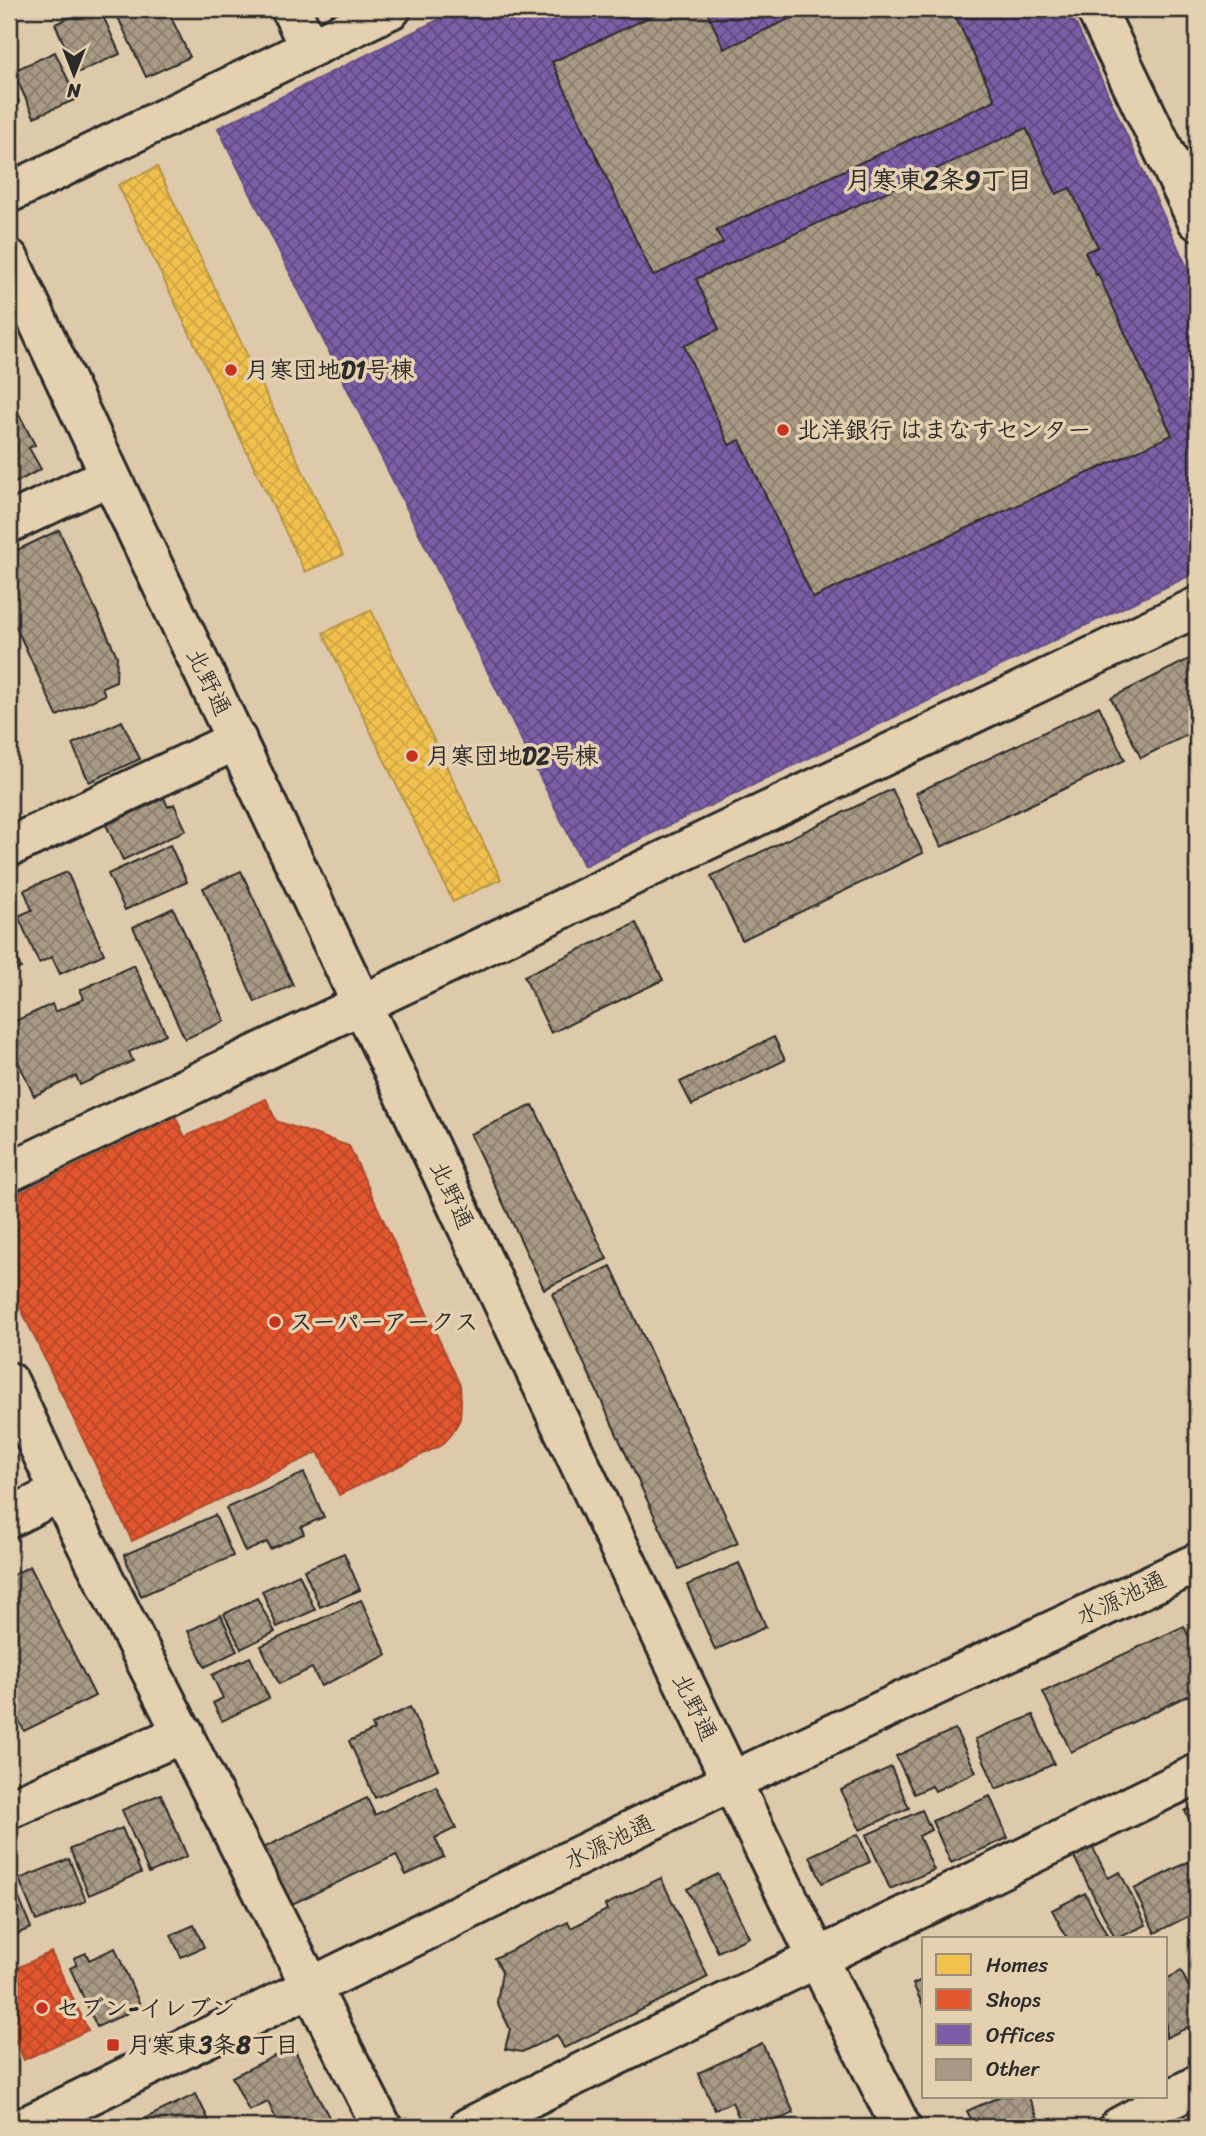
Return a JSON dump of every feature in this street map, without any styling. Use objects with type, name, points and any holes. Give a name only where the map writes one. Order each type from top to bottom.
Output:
[{"type":"street","points":[[291,9],[309,48]]},
{"type":"street","points":[[9,192],[391,9]]},
{"type":"street","points":[[1096,9],[1197,220]]},
{"type":"street","name":"北野通","points":[[9,259],[109,476],[237,740],[702,1724],[901,2127]]},
{"type":"street","points":[[9,523],[109,476]]},
{"type":"street","points":[[9,1172],[1197,607]]},
{"type":"street","points":[[9,848],[237,740]]},
{"type":"street","points":[[9,1382],[60,1492],[382,2127]]},
{"type":"street","points":[[9,1518],[60,1492]]},
{"type":"street","name":"水源池通","points":[[24,2127],[732,1781],[1197,1564]]},
{"type":"street","points":[[9,1809],[184,1734]]},
{"type":"street","points":[[469,2127],[1197,1774]]},
{"type":"street","points":[[1119,2127],[1197,2085]]},
{"type":"building: Homes","name":"月寒団地D1号棟","points":[[157,167],[343,555],[305,572],[118,185]]},
{"type":"building: Homes","name":"月寒団地D2号棟","points":[[371,610],[501,879],[453,902],[323,633]]},
{"type":"building: Shops","points":[[266,1099],[276,1121],[349,1146],[460,1385],[460,1419],[442,1445],[339,1495],[318,1452],[132,1541],[9,1284],[9,1198],[176,1118],[185,1137]]},
{"type":"building: Shops","points":[[51,1952],[88,2030],[24,2060],[9,2028],[9,1972]]},
{"type":"building: Offices","name":"北洋銀行 はまなすセンター","points":[[460,9],[1069,9],[1197,289],[1197,572],[584,866],[218,128]]},
{"type":"building: Other","points":[[89,9],[100,9],[120,54],[77,73],[55,24]]},
{"type":"building: Other","points":[[114,9],[167,9],[190,57],[146,77]]},
{"type":"building: Other","points":[[667,9],[706,9],[724,49],[811,9],[952,9],[995,100],[716,230],[723,243],[653,276],[552,62]]},
{"type":"building: Other","points":[[55,52],[77,99],[34,117],[13,71]]},
{"type":"building: Other","points":[[9,77],[19,102],[9,106]]},
{"type":"building: Other","points":[[1026,128],[1056,194],[1070,188],[1098,247],[1085,252],[1096,275],[1098,274],[1172,435],[813,598],[740,440],[729,445],[684,346],[719,329],[696,279]]},
{"type":"building: Other","points":[[9,395],[35,445],[29,448],[41,469],[9,486]]},
{"type":"building: Other","points":[[59,530],[117,656],[116,681],[102,687],[105,695],[57,716],[9,612],[9,554]]},
{"type":"building: Other","points":[[1197,655],[1197,730],[1141,758],[1111,698]]},
{"type":"building: Other","points":[[1099,706],[1125,760],[941,847],[916,793]]},
{"type":"building: Other","points":[[122,721],[140,759],[89,782],[72,744]]},
{"type":"building: Other","points":[[892,789],[923,853],[742,940],[711,876]]},
{"type":"building: Other","points":[[164,798],[168,807],[174,804],[186,830],[123,860],[106,825]]},
{"type":"building: Other","points":[[170,845],[187,882],[125,910],[108,874]]},
{"type":"building: Other","points":[[241,871],[293,985],[255,1002],[203,888]]},
{"type":"building: Other","points":[[67,872],[104,954],[60,974],[52,957],[39,963],[18,916],[32,910],[24,890]]},
{"type":"building: Other","points":[[173,908],[225,1021],[185,1039],[133,927]]},
{"type":"building: Other","points":[[636,923],[663,980],[551,1033],[524,976]]},
{"type":"building: Other","points":[[9,940],[21,968],[9,973]]},
{"type":"building: Other","points":[[134,965],[166,1034],[129,1052],[133,1061],[80,1085],[76,1076],[34,1096],[9,1042],[9,1024],[52,1004],[55,1012],[84,999],[80,990]]},
{"type":"building: Other","points":[[774,1037],[785,1060],[692,1105],[680,1082]]},
{"type":"building: Other","points":[[533,1105],[607,1259],[544,1289],[470,1134]]},
{"type":"building: Other","points":[[611,1266],[738,1543],[679,1569],[552,1294]]},
{"type":"building: Other","points":[[304,1473],[324,1517],[301,1527],[304,1534],[270,1549],[267,1542],[245,1552],[226,1508]]},
{"type":"building: Other","points":[[215,1515],[233,1556],[141,1596],[124,1555]]},
{"type":"building: Other","points":[[344,1553],[360,1590],[320,1607],[304,1570]]},
{"type":"building: Other","points":[[739,1563],[766,1627],[715,1650],[687,1585]]},
{"type":"building: Other","points":[[30,1566],[95,1696],[24,1731],[9,1700],[9,1666],[12,1664],[9,1658],[9,1577]]},
{"type":"building: Other","points":[[299,1574],[315,1610],[277,1627],[262,1591]]},
{"type":"building: Other","points":[[257,1598],[275,1632],[241,1649],[224,1614]]},
{"type":"building: Other","points":[[361,1600],[387,1655],[321,1686],[312,1668],[279,1684],[261,1646]]},
{"type":"building: Other","points":[[221,1615],[237,1651],[205,1667],[188,1631]]},
{"type":"building: Other","points":[[1184,1626],[1197,1654],[1197,1691],[1071,1752],[1043,1692]]},
{"type":"building: Other","points":[[250,1657],[269,1698],[222,1721],[213,1703],[223,1698],[212,1675]]},
{"type":"building: Other","points":[[410,1707],[438,1769],[375,1798],[349,1741],[374,1730],[372,1725]]},
{"type":"building: Other","points":[[1033,1715],[1054,1764],[996,1789],[975,1739]]},
{"type":"building: Other","points":[[955,1729],[976,1772],[935,1791],[932,1786],[914,1794],[896,1756]]},
{"type":"building: Other","points":[[891,1767],[909,1808],[860,1830],[841,1790]]},
{"type":"building: Other","points":[[436,1786],[456,1828],[435,1838],[444,1857],[406,1875],[396,1855],[290,1905],[263,1848],[367,1798],[375,1815]]},
{"type":"building: Other","points":[[161,1794],[187,1856],[149,1873],[122,1810]]},
{"type":"building: Other","points":[[990,1796],[1008,1838],[951,1863],[932,1821]]},
{"type":"building: Other","points":[[1197,1805],[1197,1834],[1185,1811]]},
{"type":"building: Other","points":[[922,1810],[931,1830],[919,1836],[934,1870],[890,1889],[866,1835]]},
{"type":"building: Other","points":[[122,1828],[141,1873],[89,1895],[70,1849]]},
{"type":"building: Other","points":[[858,1834],[870,1862],[822,1883],[810,1856]]},
{"type":"building: Other","points":[[1091,1844],[1108,1878],[1120,1872],[1146,1925],[1114,1937],[1072,1853]]},
{"type":"building: Other","points":[[69,1859],[86,1901],[36,1921],[19,1879]]},
{"type":"building: Other","points":[[1194,1859],[1197,1867],[1197,1912],[1155,1933],[1134,1889]]},
{"type":"building: Other","points":[[9,1873],[31,1928],[9,1937]]},
{"type":"building: Other","points":[[718,1874],[749,1937],[718,1952],[687,1889]]},
{"type":"building: Other","points":[[661,1878],[708,1977],[564,2048],[557,2035],[522,2052],[505,2049],[510,2029],[497,2002],[502,1972],[495,1958],[568,1922],[571,1928],[607,1910],[605,1905]]},
{"type":"building: Other","points":[[1085,1893],[1107,1935],[1066,1937],[1052,1910]]},
{"type":"building: Other","points":[[194,1925],[204,1947],[181,1957],[171,1935]]},
{"type":"building: Other","points":[[115,1948],[141,2007],[97,2027],[70,1968],[77,1965],[74,1958],[86,1953],[89,1960]]},
{"type":"building: Other","points":[[1181,1971],[1197,2003],[1197,2023],[1168,2037],[1168,1978]]},
{"type":"building: Other","points":[[922,1980],[922,2004],[913,1984]]},
{"type":"building: Other","points":[[762,2043],[794,2113],[762,2127],[743,2127],[732,2102],[715,2110],[698,2073]]},
{"type":"building: Other","points":[[293,2047],[334,2127],[280,2127],[268,2102],[249,2111],[232,2077]]},
{"type":"building: Other","points":[[196,2094],[212,2127],[127,2127]]},
{"type":"building: Other","points":[[996,2098],[1029,2098],[1042,2127],[975,2127],[967,2111]]},
{"type":"place","name":"月寒団地D1号棟","points":[[231,370]]},
{"type":"place","name":"北洋銀行 はまなすセンター","points":[[783,430]]},
{"type":"place","name":"月寒団地D2号棟","points":[[412,756]]},
{"type":"place","name":"スーパーアークス","points":[[275,1322]]},
{"type":"place","name":"セブン-イレブン","points":[[42,2008]]},
{"type":"place","name":"月寒東3条8丁目","points":[[113,2045]]},
{"type":"district","name":"月寒東2条9丁目","points":[[939,180]]}]
